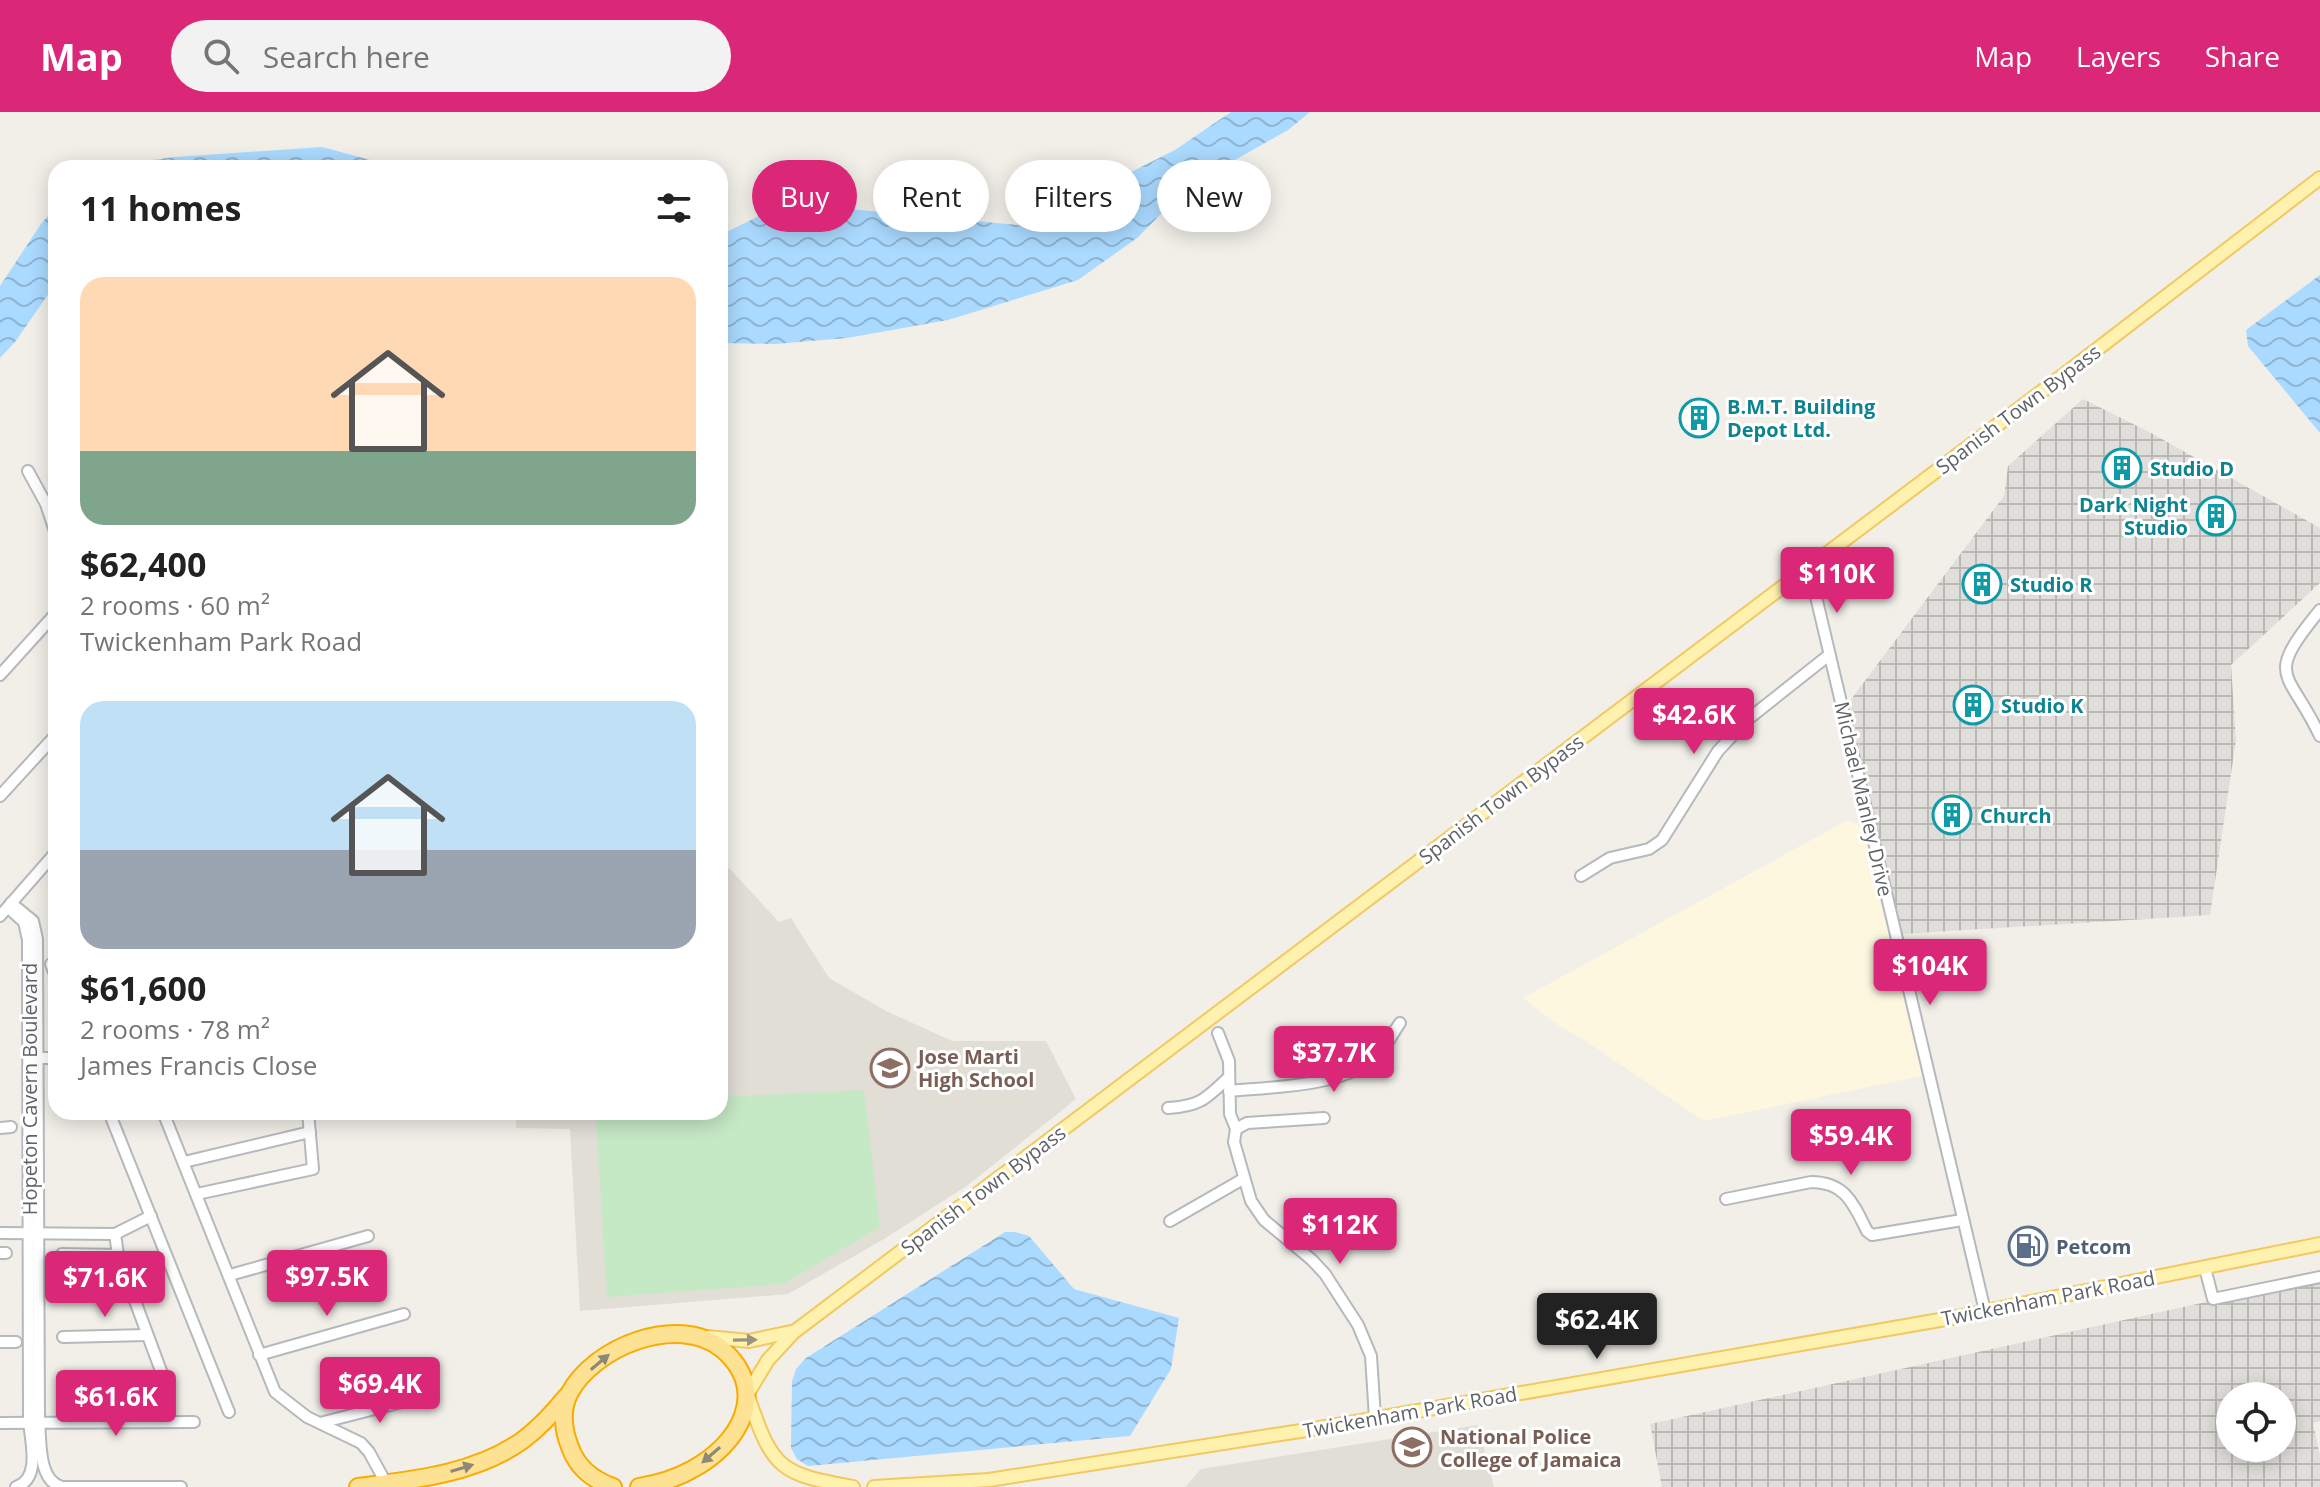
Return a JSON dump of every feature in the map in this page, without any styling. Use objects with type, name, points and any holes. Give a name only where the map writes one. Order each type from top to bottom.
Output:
[{"type":"highway","points":[[358,1487],[457,1470],[499,1455],[544,1423],[586,1374],[606,1355],[623,1346],[658,1335],[696,1335],[710,1341],[729,1356],[743,1378],[748,1396],[746,1409],[730,1438],[703,1463],[678,1477],[639,1487]]},
{"type":"highway","points":[[569,1394],[563,1416],[572,1453],[591,1476],[613,1487]]},
{"type":"main road","name":"Spanish Town Bypass","points":[[748,1396],[768,1360],[794,1332],[2320,178]]},
{"type":"main road","name":"Twickenham Park Road","points":[[874,1487],[989,1480],[1375,1418],[1985,1311],[2320,1244]]},
{"type":"main road","name":"Spanish Town Bypass","points":[[696,1335],[749,1341],[794,1332]]},
{"type":"main road","points":[[748,1396],[764,1441],[780,1463],[805,1479],[853,1487]]},
{"type":"street","points":[[28,471],[48,497]]},
{"type":"street","name":"Michael Manley Drive","points":[[1809,567],[1985,1311]]},
{"type":"street","points":[[2320,610],[2291,649],[2285,671],[2288,682],[2320,736]]},
{"type":"street","points":[[0,675],[48,622]]},
{"type":"street","points":[[1581,876],[1610,858],[1649,849],[1662,840],[1718,751],[1747,720],[1829,655]]},
{"type":"street","points":[[0,796],[48,744]]},
{"type":"street","points":[[6,909],[48,861]]},
{"type":"street","name":"Hopeton Cavern Boulevard","points":[[6,909],[33,921],[36,932],[33,1058],[34,1422],[32,1471],[28,1481],[16,1487]]},
{"type":"street","points":[[1229,1091],[1310,1084],[1360,1068],[1379,1054],[1400,1023]]},
{"type":"street","points":[[1218,1033],[1229,1061],[1230,1114],[1236,1129]]},
{"type":"street","points":[[33,1058],[48,1058]]},
{"type":"street","points":[[1168,1108],[1192,1107],[1210,1096],[1229,1077]]},
{"type":"street","points":[[1324,1118],[1247,1123],[1236,1129],[1233,1137],[1251,1201],[1264,1220],[1325,1274],[1358,1325],[1371,1356],[1375,1418]]},
{"type":"street","points":[[112,1120],[229,1412]]},
{"type":"street","points":[[166,1120],[275,1392],[320,1423],[361,1443],[386,1483]]},
{"type":"street","points":[[197,1194],[313,1169],[309,1120]]},
{"type":"street","points":[[184,1162],[310,1132]]},
{"type":"street","points":[[1170,1221],[1243,1179]]},
{"type":"street","points":[[1726,1199],[1821,1182],[1829,1183],[1847,1196],[1872,1235],[1962,1220]]},
{"type":"street","points":[[0,1233],[115,1234],[151,1216]]},
{"type":"street","points":[[115,1234],[118,1255],[164,1379]]},
{"type":"street","points":[[230,1275],[368,1236]]},
{"type":"street","points":[[62,1254],[118,1255]]},
{"type":"street","points":[[2205,1268],[2213,1299],[2320,1277]]},
{"type":"street","points":[[259,1355],[404,1314]]},
{"type":"street","points":[[63,1337],[147,1335]]},
{"type":"street","points":[[0,1342],[16,1342]]},
{"type":"street","points":[[320,1423],[433,1394]]},
{"type":"street","name":"Hopeton Cavern Boulevard","points":[[34,1422],[45,1470],[52,1483],[62,1487],[181,1487]]},
{"type":"street","points":[[0,1423],[194,1422]]},
{"type":"shaded area","points":[[2083,399],[2153,434],[2320,528],[2320,583],[2231,665],[2236,740],[2210,915],[1902,934],[1849,702],[2004,496],[2008,466]]},
{"type":"shaded area","points":[[1848,820],[1870,831],[1926,1075],[1704,1121],[1561,1027],[1523,998]]},
{"type":"shaded area","name":"Jose Marti High School","points":[[728,868],[779,922],[791,918],[829,978],[886,1011],[952,1041],[1046,1041],[1076,1099],[968,1185],[884,1239],[788,1294],[580,1311],[570,1129],[516,1128],[516,1120],[728,1120]]},
{"type":"shaded area","points":[[2320,1277],[2320,1421],[2313,1423],[2320,1456],[2320,1487],[1662,1487],[1650,1424]]},
{"type":"shaded area","name":"National Police College of Jamaica","points":[[1478,1425],[1494,1487],[1185,1487],[1201,1469]]},
{"type":"green space","points":[[864,1090],[880,1227],[783,1284],[607,1297],[596,1120],[728,1120],[728,1097]]},
{"type":"water","points":[[1231,112],[1310,112],[1288,130],[1235,160],[1157,160],[1157,218],[1137,238],[1078,280],[948,320],[847,338],[775,344],[728,343],[728,231],[752,219],[752,232],[857,232],[857,210],[873,211],[873,232],[989,232],[989,222],[1005,224],[1005,232],[1141,232],[1141,167],[1175,150]]},
{"type":"water","points":[[322,147],[370,160],[152,160]]},
{"type":"water","points":[[48,216],[48,295],[0,358],[0,286]]},
{"type":"water","points":[[2320,275],[2320,433],[2248,346],[2246,330]]},
{"type":"water","points":[[1005,1232],[1029,1236],[1074,1289],[1179,1318],[1171,1369],[1130,1436],[808,1466],[797,1459],[791,1448],[792,1381],[796,1369],[806,1358]]},
{"type":"place","name":"B.M.T. Building Depot Ltd.","points":[[1699,418]]},
{"type":"place","name":"Studio D","points":[[2122,468]]},
{"type":"place","name":"Dark Night Studio","points":[[2216,516]]},
{"type":"place","name":"Studio R","points":[[1982,584]]},
{"type":"place","name":"Studio K","points":[[1973,705]]},
{"type":"place","name":"Church","points":[[1952,815]]},
{"type":"place","name":"Jose Marti High School","points":[[890,1068]]},
{"type":"place","name":"Petcom","points":[[2028,1246]]},
{"type":"place","name":"National Police College of Jamaica","points":[[1412,1447]]}]
